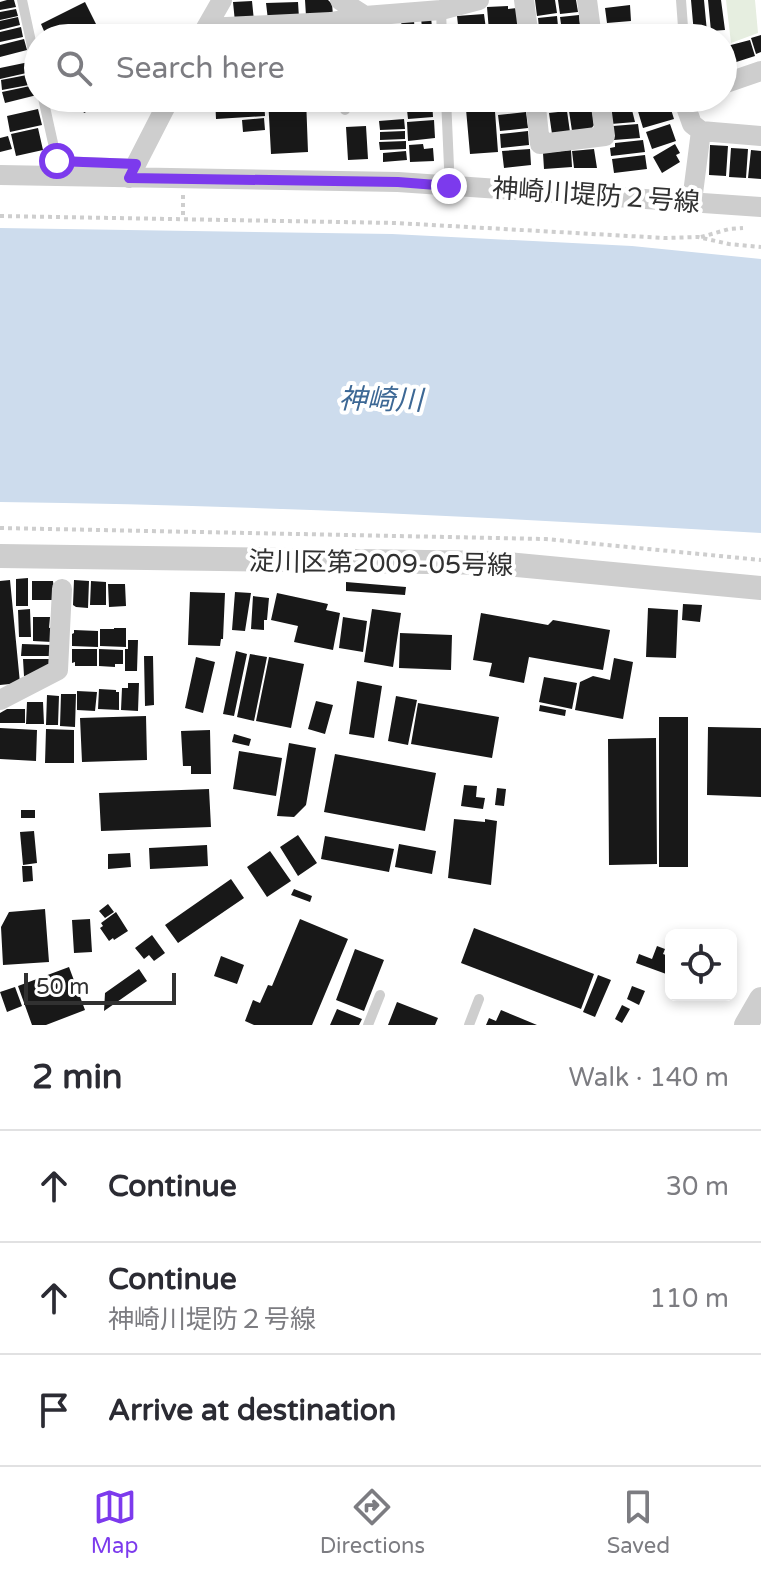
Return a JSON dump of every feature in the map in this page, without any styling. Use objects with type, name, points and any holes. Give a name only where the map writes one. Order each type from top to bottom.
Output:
[{"type":"street","points":[[208,24],[222,0]]},
{"type":"street","points":[[340,0],[365,16]]},
{"type":"street","points":[[346,24],[365,16],[479,0]]},
{"type":"street","points":[[524,0],[527,24]]},
{"type":"street","points":[[587,0],[590,24]]},
{"type":"street","points":[[737,79],[761,71]]},
{"type":"street","points":[[133,171],[163,112]]},
{"type":"street","points":[[537,112],[540,144],[605,136],[602,112]]},
{"type":"street","points":[[689,112],[692,124],[701,131],[761,136]]},
{"type":"street","points":[[692,201],[701,131]]},
{"type":"street","name":"神崎川堤防２号線","points":[[0,175],[133,171],[398,182],[761,207]]},
{"type":"street","name":"淀川区第2009-05号線","points":[[0,556],[496,563],[761,588]]},
{"type":"street","points":[[0,700],[58,670],[62,589]]},
{"type":"street","points":[[746,1025],[761,999]]},
{"type":"lane","points":[[22,0],[27,24]]},
{"type":"lane","points":[[681,0],[683,24]]},
{"type":"lane","points":[[46,112],[57,161],[133,171]]},
{"type":"lane","points":[[447,112],[449,167]]},
{"type":"lane","points":[[368,1025],[380,995]]},
{"type":"lane","points":[[469,1025],[479,999]]},
{"type":"path","points":[[183,191],[183,218]]},
{"type":"path","points":[[0,216],[396,223],[665,238],[698,237],[750,227]]},
{"type":"path","points":[[698,237],[761,247]]},
{"type":"shaded area","points":[[726,0],[755,0],[758,33],[737,41],[737,24],[729,24]]},
{"type":"water","name":"神崎川","points":[[0,228],[392,234],[632,246],[761,259],[761,533],[381,513],[0,502]]},
{"type":"building","points":[[14,0],[16,7],[0,10],[0,2]]},
{"type":"building","points":[[305,0],[328,0],[332,4],[333,15],[306,16]]},
{"type":"building","points":[[535,0],[555,0],[557,13],[537,16]]},
{"type":"building","points":[[558,0],[576,0],[578,12],[560,14]]},
{"type":"building","points":[[691,0],[704,0],[706,24],[693,24]]},
{"type":"building","points":[[708,0],[721,0],[724,24],[710,24]]},
{"type":"building","points":[[252,1],[254,21],[235,22],[233,2]]},
{"type":"building","points":[[85,2],[96,24],[41,24]]},
{"type":"building","points":[[298,2],[299,18],[268,20],[266,3]]},
{"type":"building","points":[[630,5],[631,21],[607,23],[605,8]]},
{"type":"building","points":[[487,7],[517,8],[519,24],[488,24]]},
{"type":"building","points":[[16,9],[18,16],[0,20],[0,12]]},
{"type":"building","points":[[484,14],[485,24],[458,24],[457,16]]},
{"type":"building","points":[[579,15],[580,24],[561,24],[560,17]]},
{"type":"building","points":[[557,16],[558,24],[539,24],[538,18]]},
{"type":"building","points":[[18,17],[20,25],[0,30],[0,21]]},
{"type":"building","points":[[431,17],[432,24],[422,24],[421,18]]},
{"type":"building","points":[[414,20],[414,24],[401,24],[401,21]]},
{"type":"building","points":[[21,27],[23,37],[0,42],[0,32]]},
{"type":"building","points":[[761,35],[761,52],[756,54],[751,38]]},
{"type":"building","points":[[24,39],[24,51],[0,57],[0,45]]},
{"type":"building","points":[[750,40],[755,56],[737,62],[737,43]]},
{"type":"building","points":[[24,63],[24,74],[0,79],[0,68]]},
{"type":"building","points":[[24,76],[24,86],[2,90],[1,80]]},
{"type":"building","points":[[24,87],[24,98],[5,103],[2,92]]},
{"type":"building","points":[[39,112],[42,125],[10,132],[7,116]]},
{"type":"building","points":[[216,112],[265,112],[265,116],[216,119]]},
{"type":"building","points":[[269,112],[307,112],[308,152],[271,154]]},
{"type":"building","points":[[407,112],[433,112],[433,117],[408,119]]},
{"type":"building","points":[[466,112],[495,112],[498,152],[470,154]]},
{"type":"building","points":[[526,112],[528,128],[500,131],[498,115]]},
{"type":"building","points":[[567,112],[570,132],[552,134],[549,113]]},
{"type":"building","points":[[569,112],[592,112],[594,125],[591,129],[572,131]]},
{"type":"building","points":[[610,112],[632,112],[635,122],[611,124]]},
{"type":"building","points":[[638,112],[672,112],[674,119],[643,128]]},
{"type":"building","points":[[264,118],[265,130],[243,132],[242,120]]},
{"type":"building","points":[[404,119],[405,129],[380,130],[379,121]]},
{"type":"building","points":[[434,120],[435,138],[408,141],[407,122]]},
{"type":"building","points":[[638,124],[640,138],[614,140],[613,126]]},
{"type":"building","points":[[670,124],[676,141],[652,149],[646,132]]},
{"type":"building","points":[[366,126],[368,159],[348,160],[346,127]]},
{"type":"building","points":[[38,128],[43,150],[16,156],[11,134]]},
{"type":"building","points":[[405,131],[405,139],[380,140],[380,132]]},
{"type":"building","points":[[528,131],[529,145],[501,148],[500,134]]},
{"type":"building","points":[[8,136],[12,149],[0,152],[0,138]]},
{"type":"building","points":[[643,140],[645,152],[611,156],[610,148],[615,147],[615,143]]},
{"type":"building","points":[[406,141],[406,149],[380,150],[379,142]]},
{"type":"building","points":[[423,144],[424,149],[433,148],[434,161],[410,162],[409,145]]},
{"type":"building","points":[[675,144],[680,153],[676,155],[680,162],[662,173],[653,157]]},
{"type":"building","points":[[710,145],[728,146],[726,176],[709,175]]},
{"type":"building","points":[[731,148],[748,149],[746,178],[729,177]]},
{"type":"building","points":[[530,149],[531,165],[504,168],[502,151]]},
{"type":"building","points":[[594,149],[597,168],[574,168],[572,151]]},
{"type":"building","points":[[571,150],[572,167],[544,169],[543,153]]},
{"type":"building","points":[[751,150],[761,151],[761,179],[748,178]]},
{"type":"building","points":[[406,151],[407,160],[383,162],[383,153]]},
{"type":"building","points":[[645,155],[647,169],[614,173],[612,159]]},
{"type":"building","points":[[28,578],[28,606],[16,606],[16,579]]},
{"type":"building","points":[[10,580],[20,683],[0,685],[0,581]]},
{"type":"building","points":[[74,580],[89,581],[88,608],[73,605]]},
{"type":"building","points":[[32,581],[53,581],[55,600],[32,600]]},
{"type":"building","points":[[91,581],[106,582],[106,605],[90,605]]},
{"type":"building","points":[[346,582],[406,587],[405,595],[346,591]]},
{"type":"building","points":[[108,584],[125,584],[126,606],[109,607]]},
{"type":"building","points":[[190,592],[225,593],[220,646],[188,645]]},
{"type":"building","points":[[235,592],[251,593],[245,631],[232,630]]},
{"type":"building","points":[[277,593],[328,604],[326,610],[340,613],[333,650],[294,642],[298,626],[271,620]]},
{"type":"building","points":[[253,596],[269,598],[264,630],[251,629]]},
{"type":"building","points":[[683,604],[702,605],[700,622],[682,620]]},
{"type":"building","points":[[648,608],[678,610],[676,658],[646,657]]},
{"type":"building","points":[[30,609],[31,637],[19,637],[18,610]]},
{"type":"building","points":[[372,609],[401,613],[393,667],[364,662]]},
{"type":"building","points":[[481,613],[548,625],[553,620],[610,630],[603,670],[529,657],[524,683],[489,676],[492,663],[473,660]]},
{"type":"building","points":[[33,617],[50,617],[52,642],[33,641]]},
{"type":"building","points":[[343,617],[367,621],[363,652],[339,648]]},
{"type":"building","points":[[126,628],[126,647],[100,646],[100,629]]},
{"type":"building","points":[[74,630],[98,631],[98,647],[72,646]]},
{"type":"building","points":[[400,633],[452,635],[451,670],[399,668]]},
{"type":"building","points":[[128,640],[138,640],[137,671],[125,671]]},
{"type":"building","points":[[22,644],[52,645],[52,656],[21,656]]},
{"type":"building","points":[[72,649],[97,649],[97,666],[75,666],[75,662],[72,663]]},
{"type":"building","points":[[99,649],[123,650],[123,664],[99,666]]},
{"type":"building","points":[[236,651],[247,654],[234,716],[223,714]]},
{"type":"building","points":[[250,654],[267,657],[254,721],[237,717]]},
{"type":"building","points":[[144,656],[153,656],[154,705],[145,706]]},
{"type":"building","points":[[196,657],[215,662],[203,713],[185,708]]},
{"type":"building","points":[[269,657],[304,664],[291,728],[256,721]]},
{"type":"building","points":[[614,658],[633,662],[623,719],[575,710],[580,682],[593,676],[610,680]]},
{"type":"building","points":[[23,659],[51,659],[51,668],[33,676],[24,676]]},
{"type":"building","points":[[544,677],[577,683],[572,709],[539,702]]},
{"type":"building","points":[[357,681],[382,686],[374,738],[349,734]]},
{"type":"building","points":[[128,683],[139,683],[138,711],[121,710],[122,688],[128,688]]},
{"type":"building","points":[[99,689],[119,692],[119,710],[98,709]]},
{"type":"building","points":[[77,691],[97,692],[95,711],[77,710]]},
{"type":"building","points":[[61,694],[76,694],[75,727],[60,726]]},
{"type":"building","points":[[47,695],[59,696],[58,725],[46,725]]},
{"type":"building","points":[[396,696],[417,700],[408,745],[388,741]]},
{"type":"building","points":[[316,701],[333,705],[325,734],[308,729]]},
{"type":"building","points":[[27,702],[43,702],[44,724],[26,724]]},
{"type":"building","points":[[418,703],[499,717],[492,758],[411,744]]},
{"type":"building","points":[[540,705],[566,710],[565,716],[539,711]]},
{"type":"building","points":[[7,709],[25,709],[25,723],[0,723],[0,713]]},
{"type":"building","points":[[146,716],[147,760],[82,762],[80,718]]},
{"type":"building","points":[[659,717],[688,717],[688,867],[659,867]]},
{"type":"building","points":[[708,727],[761,728],[761,797],[707,795]]},
{"type":"building","points":[[0,728],[37,730],[36,761],[0,759]]},
{"type":"building","points":[[46,729],[74,730],[74,763],[45,763]]},
{"type":"building","points":[[210,730],[211,774],[191,774],[191,766],[183,766],[181,731]]},
{"type":"building","points":[[234,734],[251,739],[249,746],[232,742]]},
{"type":"building","points":[[656,738],[657,864],[609,865],[608,739]]},
{"type":"building","points":[[289,743],[316,748],[306,805],[294,817],[277,816]]},
{"type":"building","points":[[239,751],[282,758],[276,796],[233,789]]},
{"type":"building","points":[[335,754],[436,773],[425,831],[324,812]]},
{"type":"building","points":[[464,785],[477,786],[476,797],[485,798],[483,809],[461,806]]},
{"type":"building","points":[[497,788],[506,789],[504,806],[495,805]]},
{"type":"building","points":[[209,789],[211,827],[101,831],[99,793]]},
{"type":"building","points":[[21,810],[35,810],[35,818],[21,818]]},
{"type":"building","points":[[454,819],[497,821],[491,885],[448,878]]},
{"type":"building","points":[[34,831],[37,863],[23,865],[20,832]]},
{"type":"building","points":[[298,835],[317,863],[298,876],[280,847]]},
{"type":"building","points":[[325,836],[394,849],[389,872],[321,859]]},
{"type":"building","points":[[399,844],[436,851],[432,874],[395,867]]},
{"type":"building","points":[[207,845],[208,866],[150,869],[149,848]]},
{"type":"building","points":[[270,851],[291,881],[267,897],[247,867]]},
{"type":"building","points":[[130,853],[131,867],[108,869],[108,854]]},
{"type":"building","points":[[22,866],[32,866],[33,881],[23,882]]},
{"type":"building","points":[[231,879],[244,898],[178,943],[165,925]]},
{"type":"building","points":[[294,889],[312,896],[310,902],[291,895]]},
{"type":"building","points":[[108,904],[114,912],[105,918],[99,911]]},
{"type":"building","points":[[45,909],[49,962],[3,965],[1,927],[9,912]]},
{"type":"building","points":[[116,912],[128,931],[109,941],[100,928],[103,926],[101,923]]},
{"type":"building","points":[[90,919],[92,952],[74,953],[72,920]]},
{"type":"building","points":[[300,919],[348,939],[312,1025],[254,1025],[245,1021],[253,1000],[260,1003],[268,985],[272,986]]},
{"type":"building","points":[[474,928],[594,974],[581,1009],[461,963]]},
{"type":"building","points":[[152,935],[165,953],[154,961],[149,955],[144,959],[135,948]]},
{"type":"building","points":[[657,946],[665,949],[665,974],[636,963],[639,954],[652,959]]},
{"type":"building","points":[[355,949],[384,960],[364,1011],[336,1000]]},
{"type":"building","points":[[221,956],[244,965],[237,984],[214,976]]},
{"type":"building","points":[[69,967],[85,1010],[46,1025],[32,1025],[18,986]]},
{"type":"building","points":[[139,969],[147,981],[104,1011],[105,993]]},
{"type":"building","points":[[598,975],[611,980],[595,1017],[583,1012]]},
{"type":"building","points":[[632,986],[645,991],[639,1005],[627,999]]},
{"type":"building","points":[[15,987],[22,1006],[7,1012],[0,992]]},
{"type":"building","points":[[397,1002],[438,1018],[435,1025],[388,1025]]},
{"type":"building","points":[[622,1005],[630,1009],[622,1023],[615,1019]]},
{"type":"building","points":[[337,1009],[362,1019],[359,1025],[330,1025]]},
{"type":"building","points":[[501,1010],[537,1025],[486,1025],[489,1018],[496,1021]]},
{"type":"route","points":[[57,161],[136,164],[129,178],[398,182],[449,186]]}]
